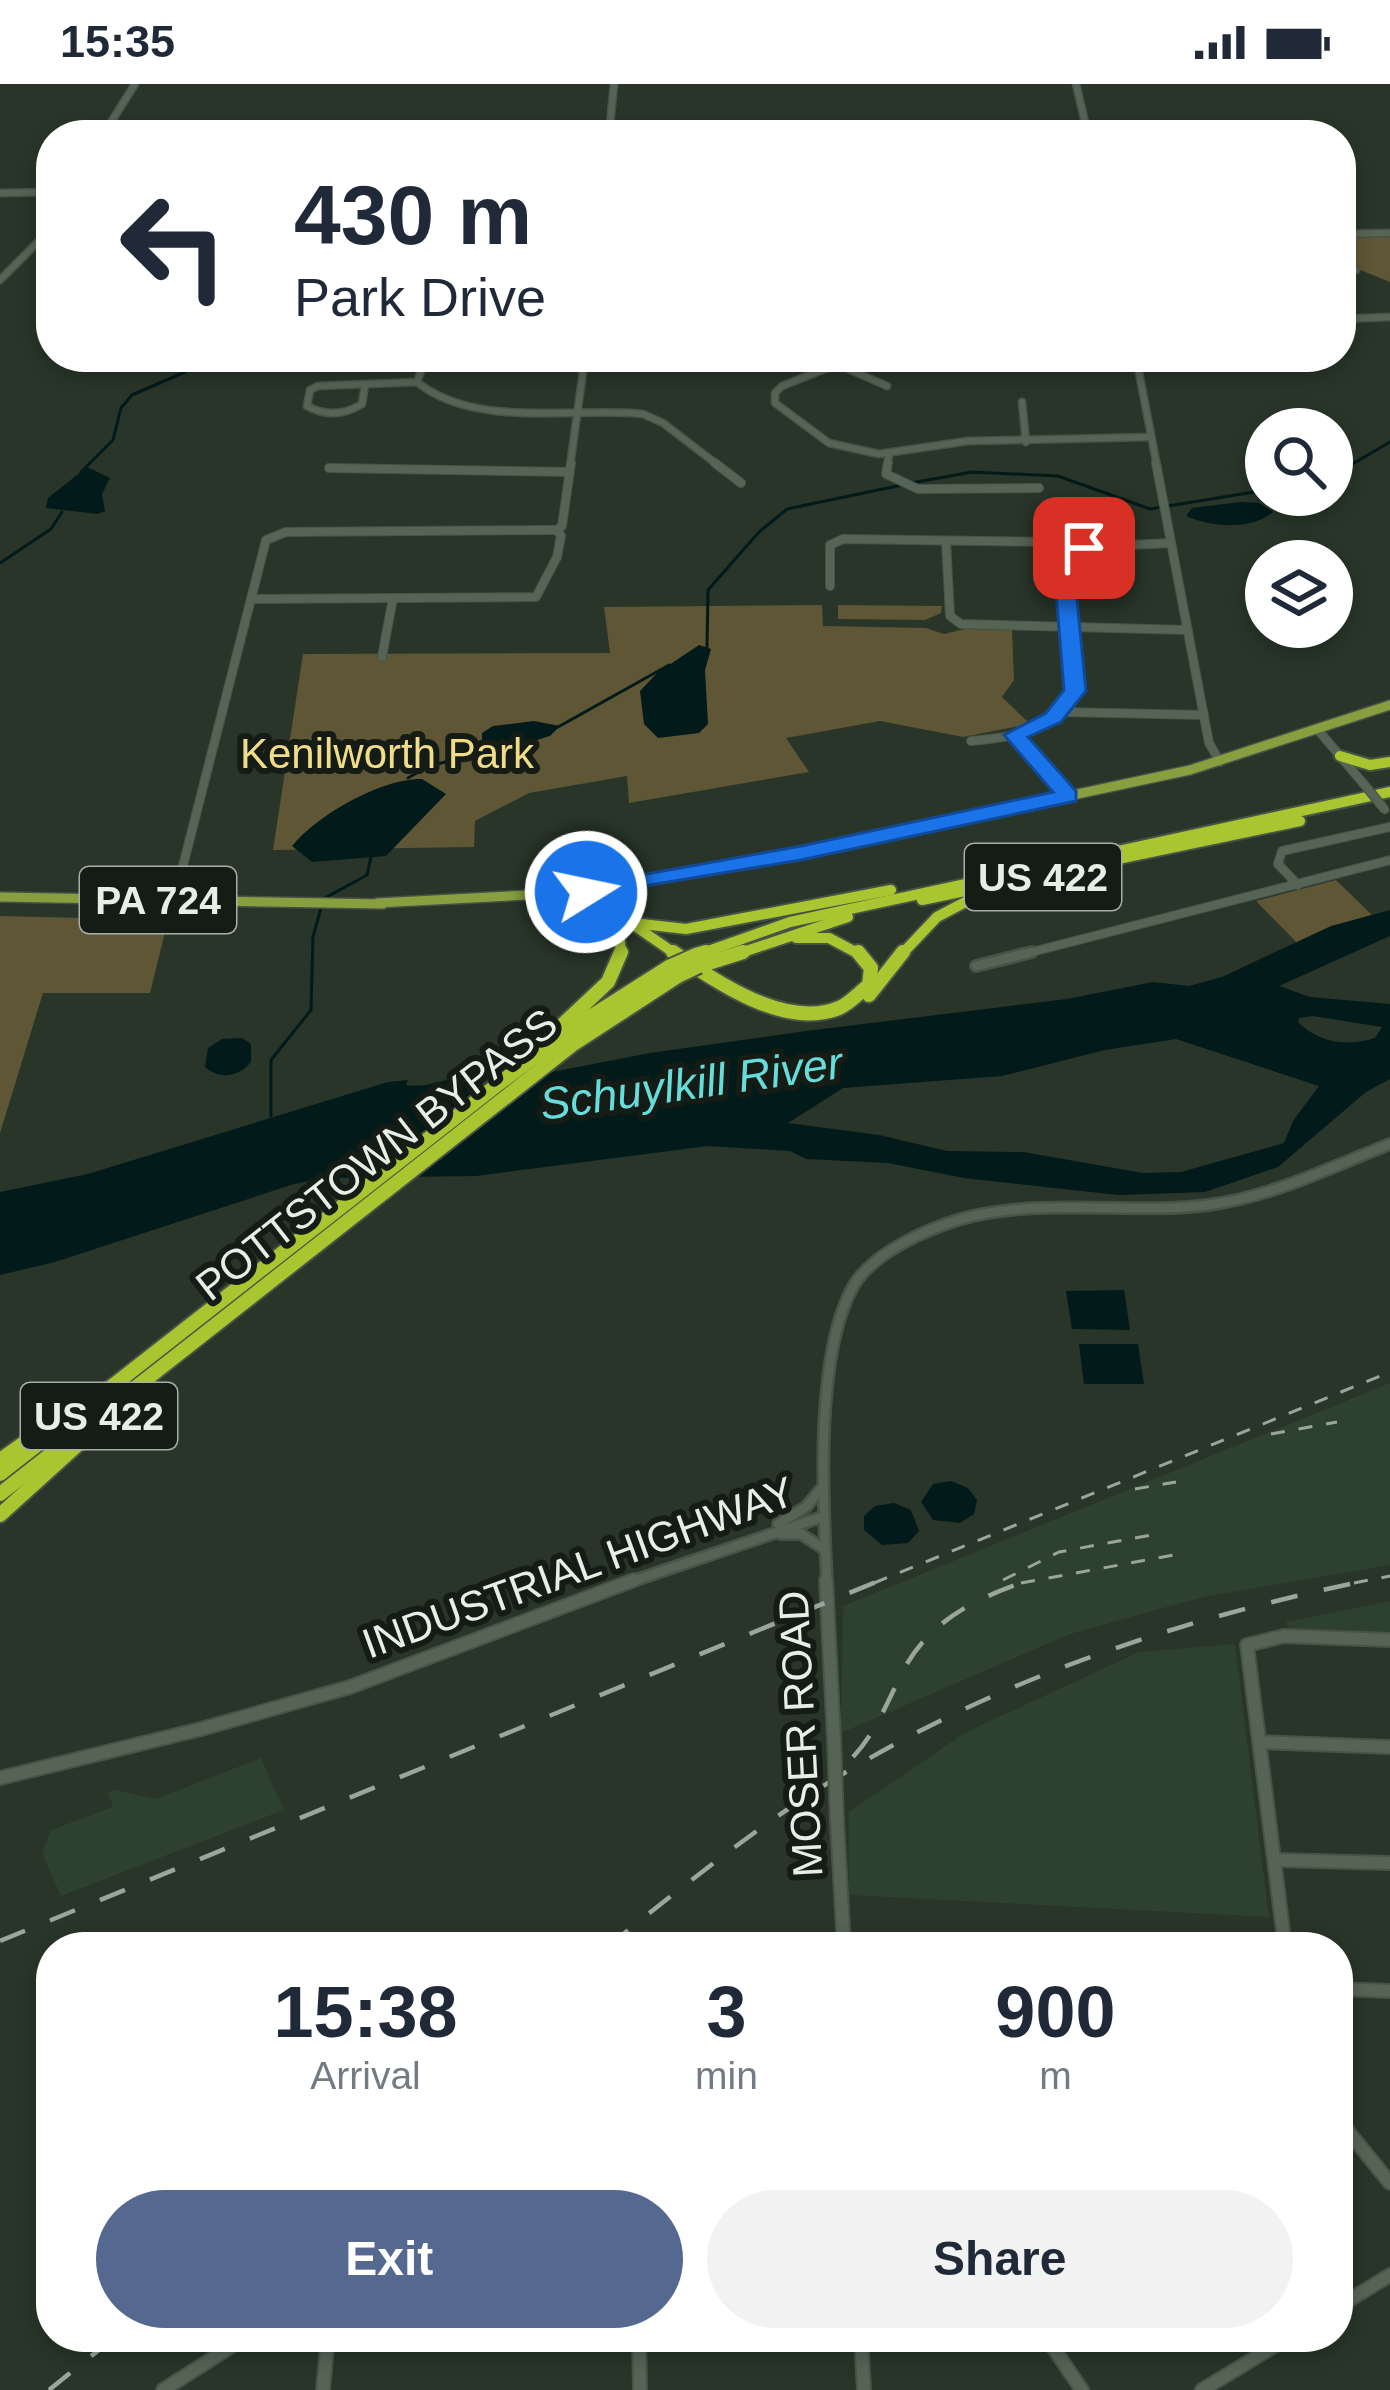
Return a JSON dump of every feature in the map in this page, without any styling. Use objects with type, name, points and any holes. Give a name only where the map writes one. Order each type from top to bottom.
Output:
[{"type":"highway","points":[[1340,756],[1370,765]]},
{"type":"highway","points":[[1355,774],[1370,765],[1390,762]]},
{"type":"highway","name":"POTTSTOWN BYPASS","points":[[0,1474],[541,1048],[674,971],[790,922],[1390,792]]},
{"type":"highway","name":"POTTSTOWN BYPASS","points":[[698,960],[884,907],[1388,809]]},
{"type":"highway","points":[[621,915],[664,929],[686,929],[824,900],[976,879]]},
{"type":"highway","points":[[541,1048],[612,976],[624,949],[617,894],[633,884]]},
{"type":"highway","points":[[621,915],[733,998],[782,1012],[826,1014],[867,998],[911,937],[933,917],[1011,884]]},
{"type":"highway","points":[[586,892],[712,981],[778,1006],[817,1010],[844,1004],[866,989],[872,975],[857,950],[819,937],[782,940],[698,960]]},
{"type":"highway","name":"POTTSTOWN BYPASS","points":[[0,1494],[674,971]]},
{"type":"highway","points":[[0,1515],[199,1338]]},
{"type":"highway","points":[[0,1460],[106,1390]]},
{"type":"main road","name":"PA 724","points":[[0,897],[528,903],[1220,762],[1390,705]]},
{"type":"street","points":[[113,120],[136,84]]},
{"type":"street","points":[[610,120],[614,84]]},
{"type":"street","points":[[1076,84],[1084,120]]},
{"type":"street","points":[[0,193],[36,193]]},
{"type":"street","points":[[1356,234],[1390,233]]},
{"type":"street","points":[[0,280],[36,244]]},
{"type":"street","points":[[1356,318],[1390,317]]},
{"type":"street","points":[[417,382],[421,372]]},
{"type":"street","points":[[174,901],[266,540],[286,532],[556,530],[562,526],[583,372]]},
{"type":"street","points":[[814,372],[782,386],[775,393],[776,403],[836,446],[890,454],[968,441],[1151,437]]},
{"type":"street","points":[[855,372],[887,386]]},
{"type":"street","points":[[1139,372],[1210,749],[1220,762]]},
{"type":"street","points":[[365,385],[362,404],[354,410],[315,411],[307,406],[315,387],[417,382],[432,396],[493,408],[651,416],[741,483]]},
{"type":"street","points":[[1022,402],[1025,442]]},
{"type":"street","points":[[890,454],[884,470],[903,486],[943,491],[1006,482],[1039,488]]},
{"type":"street","points":[[329,468],[569,472]]},
{"type":"street","points":[[251,599],[536,596],[542,581],[559,563],[561,536],[556,530]]},
{"type":"street","points":[[830,586],[830,545],[843,539],[1087,547],[1171,543]]},
{"type":"street","points":[[946,541],[950,616],[962,624],[1187,630]]},
{"type":"street","points":[[1061,712],[1076,683],[1064,564],[1087,547]]},
{"type":"street","points":[[382,657],[393,598]]},
{"type":"street","points":[[971,742],[1015,735],[1061,712],[1204,715]]},
{"type":"street","points":[[1318,730],[1388,809]]},
{"type":"street","points":[[1015,735],[1068,796]]},
{"type":"street","points":[[1298,885],[1278,864],[1282,851],[1390,826]]},
{"type":"street","points":[[976,966],[1390,860]]},
{"type":"street","name":"INDUSTRIAL HIGHWAY","points":[[0,1778],[370,1680],[749,1538],[822,1517],[834,1338],[855,1283],[888,1252],[937,1227],[995,1214],[1185,1209],[1243,1199],[1390,1144]]},
{"type":"street","points":[[749,1538],[790,1519],[822,1485]]},
{"type":"street","name":"MOSER ROAD","points":[[822,1517],[843,1932]]},
{"type":"street","points":[[749,1538],[801,1534],[824,1549]]},
{"type":"street","points":[[1283,1932],[1247,1645],[1284,1636],[1390,1640]]},
{"type":"street","points":[[1259,1742],[1390,1748]]},
{"type":"street","points":[[1276,1859],[1390,1863]]},
{"type":"street","points":[[1353,1989],[1390,1990]]},
{"type":"street","points":[[1353,2137],[1390,2183]]},
{"type":"street","points":[[1353,2298],[1390,2275]]},
{"type":"street","points":[[163,2390],[222,2352]]},
{"type":"street","points":[[323,2390],[327,2352]]},
{"type":"street","points":[[639,2352],[640,2390]]},
{"type":"street","points":[[862,2352],[863,2390]]},
{"type":"street","points":[[1056,2352],[1082,2390]]},
{"type":"street","points":[[1202,2390],[1264,2352]]},
{"type":"shaded area","points":[[1390,1383],[1390,1565],[1203,1597],[1070,1634],[841,1733],[843,1606]]},
{"type":"shaded area","points":[[1390,1601],[1390,1634],[1289,1630],[1286,1622]]},
{"type":"shaded area","points":[[1235,1644],[1269,1917],[849,1895],[849,1812],[966,1732],[1139,1652]]},
{"type":"shaded area","points":[[261,1758],[284,1810],[61,1896],[42,1853],[51,1830],[113,1807],[108,1792],[156,1799]]},
{"type":"green space","points":[[1390,235],[1390,282],[1356,268],[1356,237]]},
{"type":"green space","name":"Kenilworth Park","points":[[822,605],[823,626],[926,628],[944,634],[965,629],[1012,630],[1014,680],[1002,697],[1030,724],[963,737],[880,721],[786,738],[809,772],[629,803],[627,776],[529,793],[475,821],[474,847],[273,850],[303,654],[610,653],[604,607]]},
{"type":"green space","points":[[838,605],[942,606],[941,613],[925,620],[838,619]]},
{"type":"green space","points":[[1336,880],[1373,916],[1302,948],[1256,901]]},
{"type":"green space","points":[[0,916],[168,920],[150,993],[43,993],[0,1133]]},
{"type":"water","points":[[87,467],[110,478],[102,494],[105,511],[46,508],[48,498]]},
{"type":"water","points":[[1245,502],[1245,516],[1267,516],[1231,525],[1207,523],[1186,516],[1192,508]]},
{"type":"water","points":[[699,645],[711,649],[705,670],[708,724],[699,733],[658,738],[644,724],[640,691],[657,673]]},
{"type":"water","points":[[534,721],[560,726],[550,736],[498,752],[482,743],[482,733],[493,726]]},
{"type":"water","points":[[422,779],[446,794],[386,856],[312,862],[292,846],[351,800],[388,785]]},
{"type":"water","name":"Schuylkill River","points":[[1390,910],[1390,936],[1279,986],[1310,997],[1390,1004],[1390,1079],[1366,1092],[1278,1167],[1205,1192],[1118,1195],[964,1178],[888,1163],[806,1159],[790,1151],[708,1146],[476,1176],[325,1178],[0,1275],[0,1192],[88,1174],[388,1082],[408,1080],[406,1085],[421,1086],[465,1077],[470,1085],[479,1086],[650,1053],[1067,999],[1153,982],[1189,986],[1222,977],[1331,926]],"holes":[[[1313,1016],[1382,1027],[1375,1038],[1334,1041],[1298,1022]],[[1176,1039],[1319,1086],[1293,1121],[1284,1143],[1181,1172],[1143,1173],[1023,1152],[947,1151],[879,1135],[788,1123],[843,1088],[1002,1076],[1105,1050]]]},
{"type":"water","points":[[242,1038],[251,1044],[251,1062],[241,1071],[223,1075],[205,1067],[208,1048],[222,1039]]},
{"type":"water","points":[[1124,1290],[1130,1330],[1072,1329],[1066,1291]]},
{"type":"water","points":[[1079,1344],[1138,1344],[1144,1384],[1084,1384]]},
{"type":"water","points":[[951,1481],[968,1488],[977,1500],[974,1514],[960,1523],[933,1520],[921,1502],[933,1484]]},
{"type":"water","points":[[894,1503],[911,1510],[919,1531],[908,1543],[882,1545],[864,1530],[864,1516],[875,1506]]},
{"type":"waterway","points":[[81,472],[113,440],[121,408],[132,395],[185,372]]},
{"type":"waterway","points":[[1353,463],[1390,442]]},
{"type":"waterway","points":[[911,483],[972,472],[1058,476],[1150,509],[1245,493]]},
{"type":"waterway","points":[[707,647],[708,590],[759,532],[787,509],[902,485]]},
{"type":"waterway","points":[[0,563],[51,529],[62,512]]},
{"type":"waterway","points":[[558,727],[669,665]]},
{"type":"waterway","points":[[408,778],[427,767],[492,749]]},
{"type":"waterway","points":[[323,899],[367,875],[371,857]]},
{"type":"waterway","points":[[271,1116],[271,1060],[311,1010],[313,937],[321,908]]},
{"type":"railway","points":[[874,1583],[1390,1372]]},
{"type":"railway","points":[[1271,1434],[1337,1422]]},
{"type":"railway","points":[[1135,1489],[1176,1482]]},
{"type":"railway","points":[[1003,1580],[1059,1552],[1162,1533]]},
{"type":"railway","points":[[1023,1583],[1174,1555]]},
{"type":"railway","points":[[1366,1581],[1390,1576]]},
{"type":"railway","points":[[0,1941],[881,1580]]},
{"type":"railway","points":[[1023,1583],[1030,1580]]},
{"type":"railway","points":[[626,1932],[803,1799],[936,1723],[1076,1662],[1147,1638],[1366,1581]]},
{"type":"railway","points":[[1354,1583],[1366,1581]]},
{"type":"railway","points":[[853,1757],[928,1636],[975,1602],[1023,1583]]},
{"type":"railway","points":[[49,2390],[96,2352]]},
{"type":"route","points":[[586,892],[801,853],[1068,796],[1015,735],[1053,718],[1075,691],[1064,564],[1084,548]]}]
